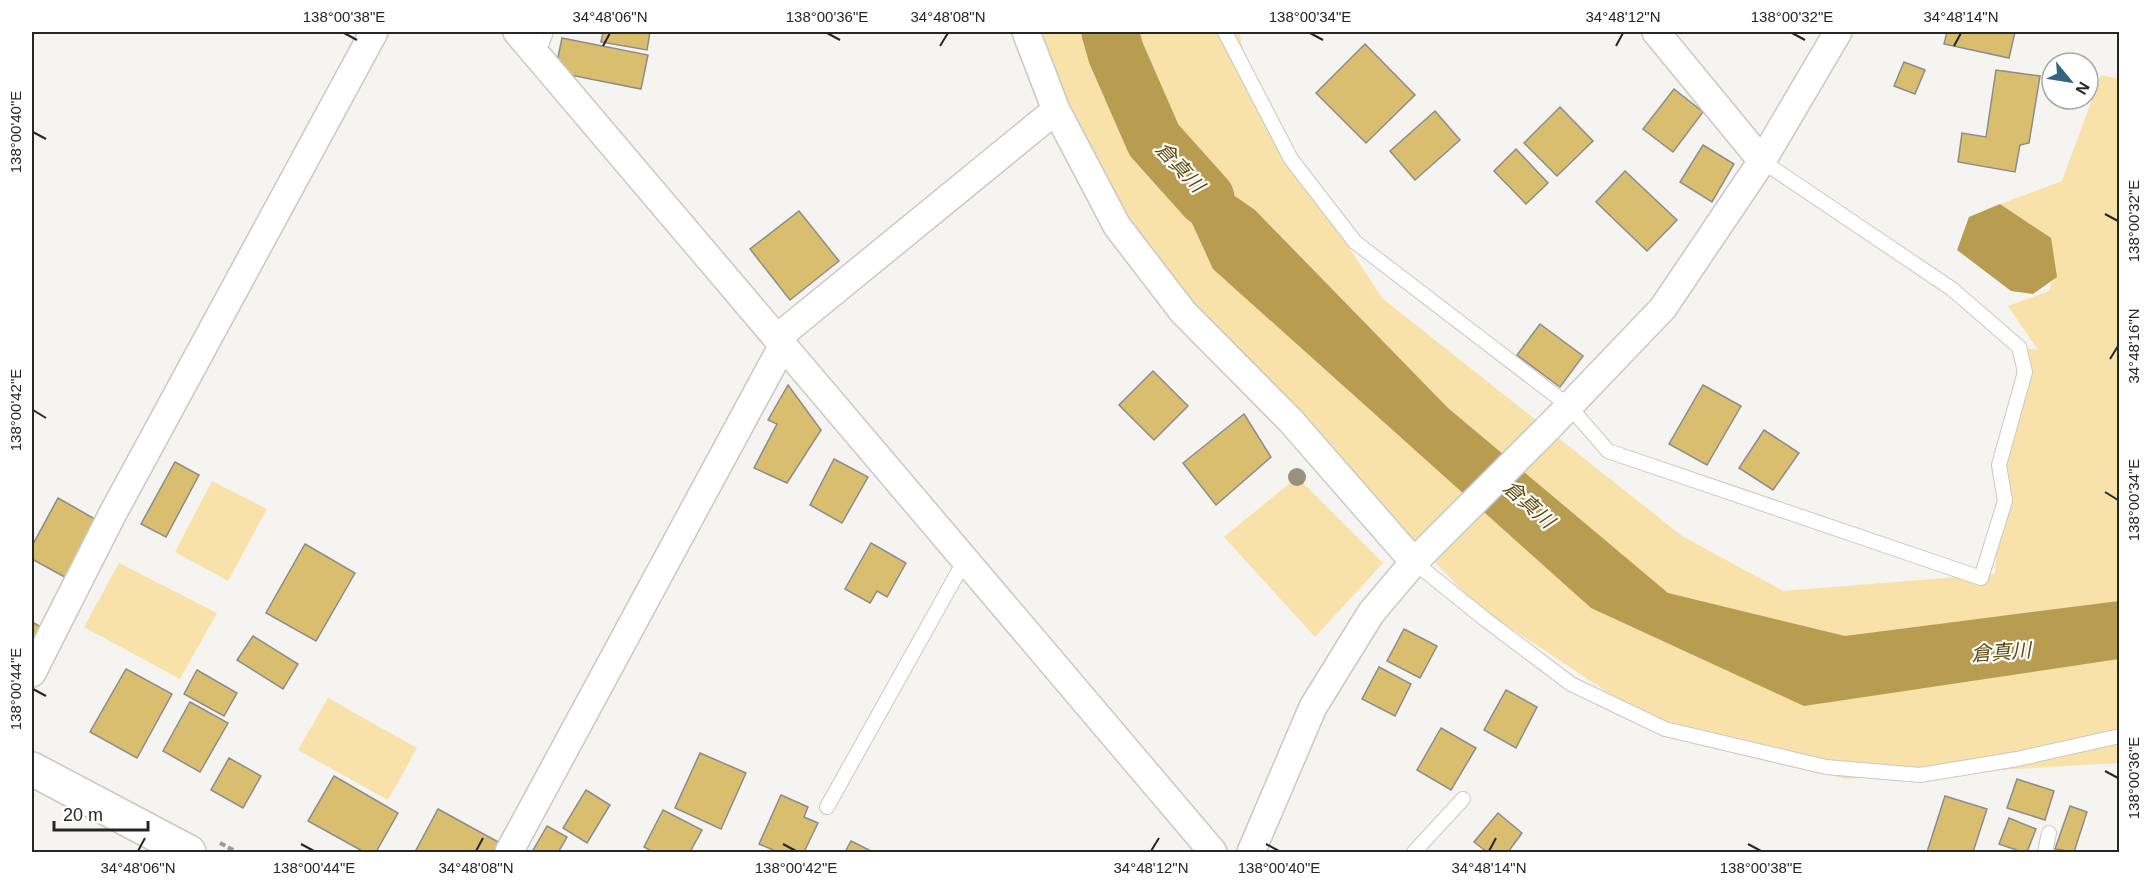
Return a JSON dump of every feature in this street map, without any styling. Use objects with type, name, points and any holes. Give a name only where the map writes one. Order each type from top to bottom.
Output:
[{"type":"main road","points":[[32,769],[189,852]]},
{"type":"street","points":[[32,673],[113,513],[374,32]]},
{"type":"street","points":[[517,32],[541,43],[780,342],[1213,852]]},
{"type":"street","points":[[1026,32],[1056,110],[1117,226],[1183,312],[1421,556]]},
{"type":"street","points":[[1656,32],[1762,161]]},
{"type":"street","points":[[1251,852],[1313,706],[1371,613],[1421,556],[1663,308],[1762,161],[1838,32]]},
{"type":"street","points":[[509,852],[780,342],[1056,110]]},
{"type":"lane","points":[[1225,32],[1291,159],[1355,242],[1561,415],[1608,451],[1981,578],[2005,501],[1999,465],[2025,372],[2019,347],[1952,289],[1762,161]]},
{"type":"lane","points":[[1421,556],[1486,620],[1571,684],[1665,729],[1826,767],[1920,774],[2017,759],[2120,736]]},
{"type":"lane","points":[[827,807],[965,560]]},
{"type":"lane","points":[[1414,852],[1463,799]]},
{"type":"lane","points":[[2044,852],[2049,832]]},
{"type":"shaded area","points":[[1029,32],[1239,32],[1256,105],[1382,298],[1682,536],[1783,591],[1995,574],[2002,470],[2011,435],[2019,347],[2038,350],[2008,306],[2049,291],[2056,270],[2047,235],[2000,204],[2062,181],[2088,111],[2100,111],[2101,75],[2119,79],[2119,763],[1845,779],[1660,727],[1476,605],[1130,244]]},
{"type":"shaded area","points":[[1297,477],[1383,563],[1315,637],[1224,537]]},
{"type":"shaded area","points":[[212,481],[267,509],[228,581],[175,552]]},
{"type":"shaded area","points":[[119,563],[217,613],[180,679],[84,627]]},
{"type":"shaded area","points":[[328,698],[417,748],[388,800],[298,750]]},
{"type":"water","points":[[1154,140],[1255,210],[1448,408],[1668,593],[1845,636],[2119,601],[2119,659],[1804,706],[1591,608],[1213,269]]},
{"type":"water","points":[[2000,204],[2051,238],[2057,277],[2033,294],[2011,291],[1957,250],[1969,217]]},
{"type":"building","points":[[603,32],[650,32],[647,50],[601,42]]},
{"type":"building","points":[[1947,32],[2015,32],[2009,58],[1944,44]]},
{"type":"building","points":[[562,38],[648,55],[641,89],[555,72]]},
{"type":"building","points":[[1365,44],[1415,95],[1366,143],[1316,93]]},
{"type":"building","points":[[1904,62],[1925,70],[1915,94],[1894,86]]},
{"type":"building","points":[[1996,70],[2040,76],[2029,143],[2020,145],[2015,172],[1958,162],[1962,133],[1986,137]]},
{"type":"building","points":[[1674,89],[1703,112],[1673,152],[1643,129]]},
{"type":"building","points":[[1560,107],[1593,141],[1557,176],[1524,143]]},
{"type":"building","points":[[1435,111],[1460,140],[1415,180],[1390,151]]},
{"type":"building","points":[[1703,145],[1734,164],[1712,202],[1680,182]]},
{"type":"building","points":[[1516,149],[1548,183],[1526,204],[1494,171]]},
{"type":"building","points":[[1625,171],[1677,220],[1647,251],[1596,202]]},
{"type":"building","points":[[799,211],[839,261],[790,300],[750,249]]},
{"type":"building","points":[[1540,324],[1583,356],[1560,387],[1517,355]]},
{"type":"building","points":[[1153,371],[1188,406],[1154,440],[1119,405]]},
{"type":"building","points":[[788,385],[821,430],[787,483],[754,468],[777,424],[768,420]]},
{"type":"building","points":[[1703,385],[1741,406],[1707,465],[1669,444]]},
{"type":"building","points":[[1244,414],[1271,457],[1216,505],[1183,463]]},
{"type":"building","points":[[1764,430],[1799,453],[1773,490],[1739,468]]},
{"type":"building","points":[[834,459],[868,477],[842,523],[810,505]]},
{"type":"building","points":[[175,462],[199,475],[166,537],[141,524]]},
{"type":"building","points":[[58,498],[102,523],[70,580],[32,559],[32,546]]},
{"type":"building","points":[[871,543],[906,563],[887,597],[877,591],[870,603],[845,589]]},
{"type":"building","points":[[305,544],[355,573],[316,641],[266,613]]},
{"type":"building","points":[[32,622],[43,628],[32,649]]},
{"type":"building","points":[[1404,629],[1437,646],[1420,678],[1387,661]]},
{"type":"building","points":[[253,636],[298,664],[283,689],[237,660]]},
{"type":"building","points":[[1379,667],[1411,684],[1395,716],[1362,699]]},
{"type":"building","points":[[126,669],[172,694],[137,758],[90,732]]},
{"type":"building","points":[[197,670],[237,693],[224,716],[184,694]]},
{"type":"building","points":[[1506,690],[1537,707],[1516,748],[1484,730]]},
{"type":"building","points":[[190,702],[228,723],[200,772],[163,751]]},
{"type":"building","points":[[1441,728],[1476,748],[1451,790],[1417,770]]},
{"type":"building","points":[[700,753],[746,773],[721,829],[675,808]]},
{"type":"building","points":[[229,758],[261,776],[243,808],[211,790]]},
{"type":"building","points":[[334,776],[398,813],[376,852],[364,852],[308,821]]},
{"type":"building","points":[[2017,779],[2054,791],[2045,820],[2007,808]]},
{"type":"building","points":[[586,790],[610,805],[587,843],[563,828]]},
{"type":"building","points":[[781,795],[808,807],[804,817],[818,823],[804,852],[778,852],[759,844]]},
{"type":"building","points":[[1945,796],[1987,809],[1973,852],[1927,852]]},
{"type":"building","points":[[2070,806],[2087,812],[2074,852],[2055,849]]},
{"type":"building","points":[[438,809],[502,844],[498,852],[415,852]]},
{"type":"building","points":[[663,810],[702,830],[690,852],[653,852],[644,847]]},
{"type":"building","points":[[1498,813],[1522,833],[1508,852],[1487,852],[1474,842]]},
{"type":"building","points":[[2009,818],[2036,829],[2027,852],[1999,844]]},
{"type":"building","points":[[547,826],[567,837],[559,851],[561,852],[532,852]]},
{"type":"building","points":[[851,841],[873,852],[845,852]]},
{"type":"waterway","name":"倉真川","points":[[1110,32],[1116,53],[1154,140],[1206,198]]}]
